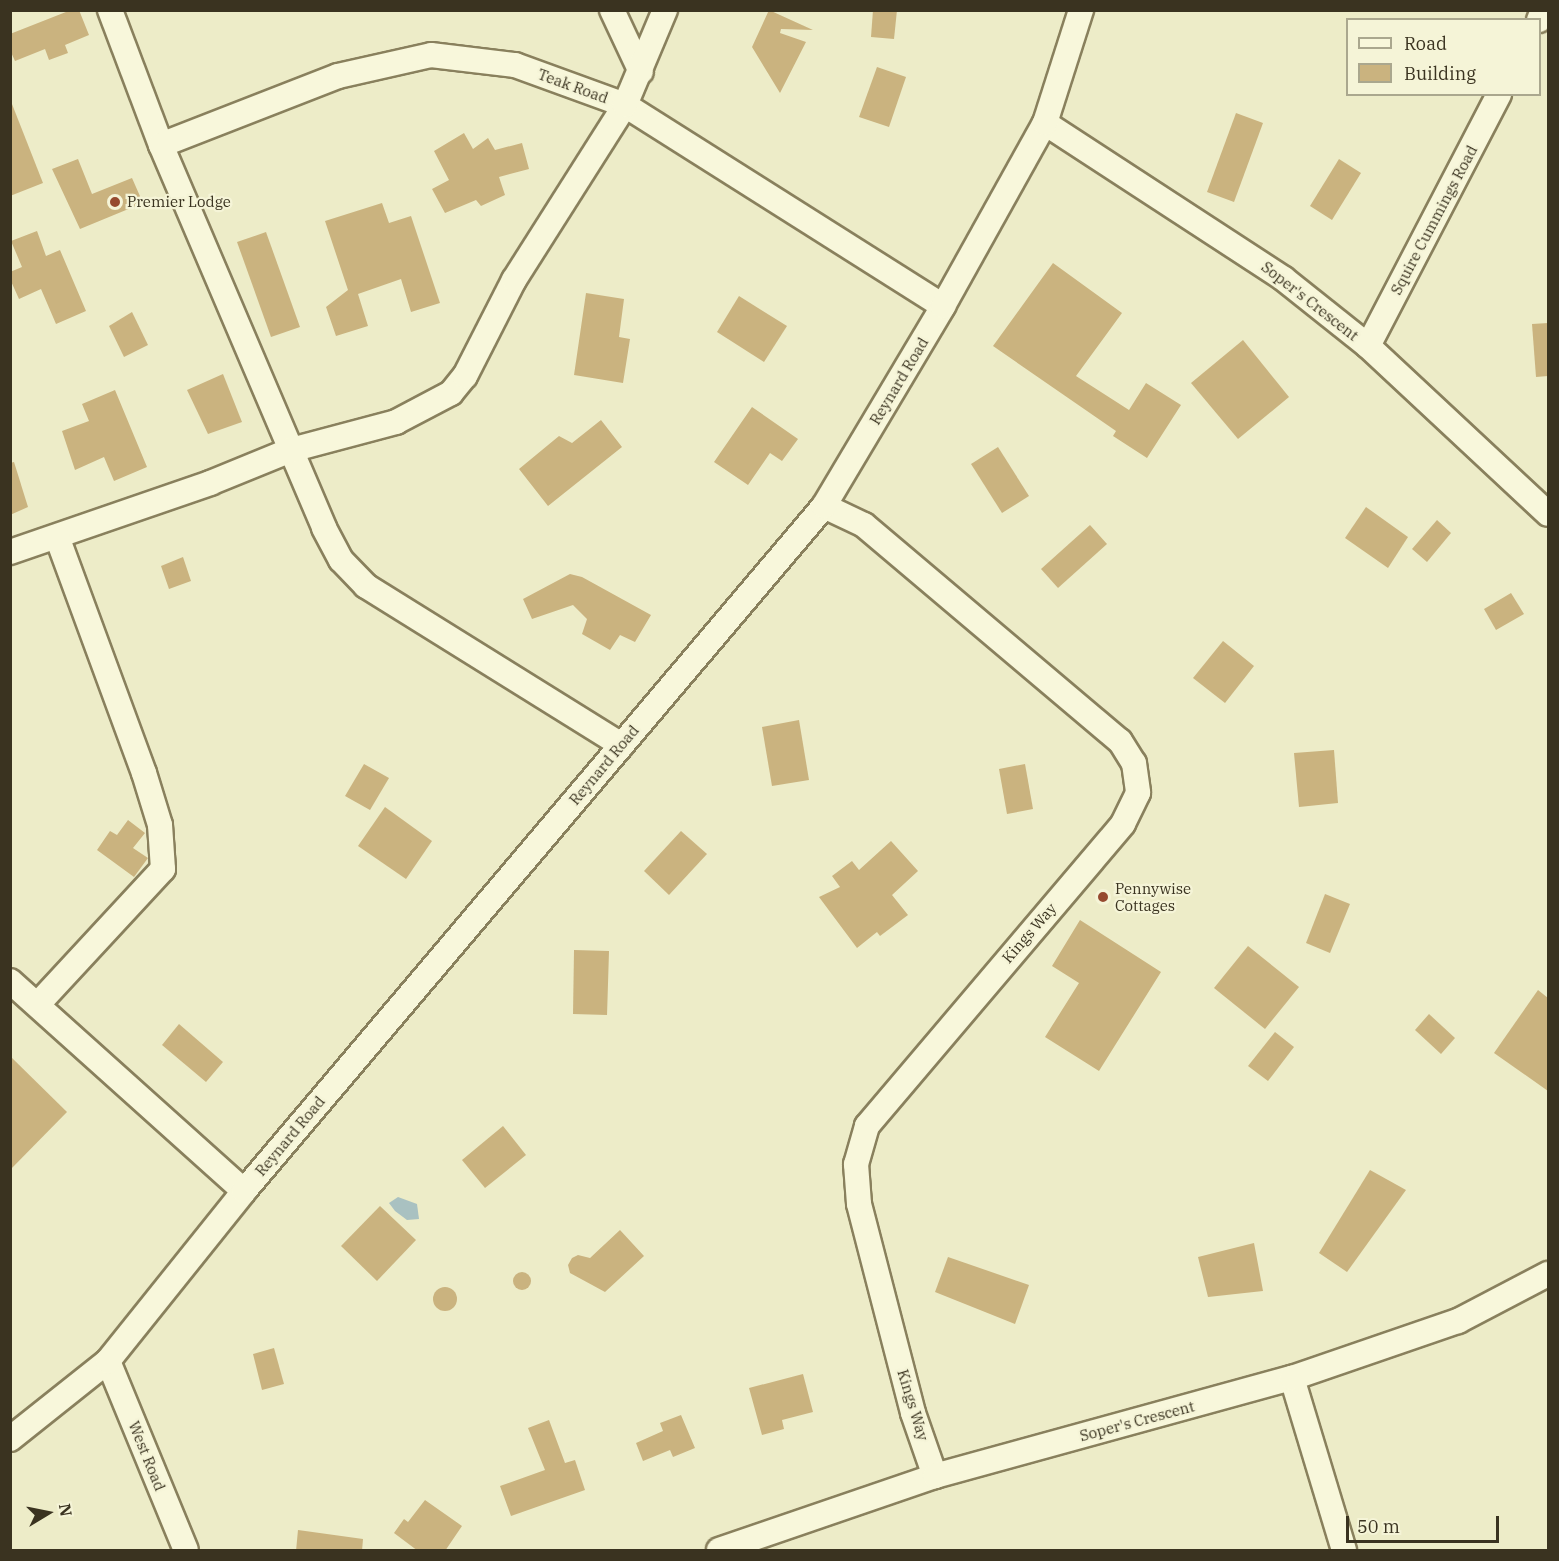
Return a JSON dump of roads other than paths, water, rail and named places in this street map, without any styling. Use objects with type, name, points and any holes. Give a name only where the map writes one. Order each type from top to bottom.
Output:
[{"type":"street","points":[[110,10],[160,145],[324,528],[341,560],[366,585],[621,745]]},
{"type":"street","points":[[612,10],[640,72]]},
{"type":"street","points":[[10,552],[210,483],[291,450],[396,422],[451,393],[465,376],[514,280],[625,105],[665,10]]},
{"type":"street","name":"Reynard Road","points":[[10,1439],[108,1361],[244,1191],[824,506],[943,306],[1045,123],[1081,10]]},
{"type":"street","name":"Teak Road","points":[[160,145],[338,76],[431,55],[515,65],[625,105],[943,306]]},
{"type":"street","name":"Squire Cummings Road","points":[[1368,346],[1498,96]]},
{"type":"street","name":"Soper's Crescent","points":[[1045,123],[1246,252],[1368,346],[1548,514]]},
{"type":"street","name":"Kings Way","points":[[824,506],[864,525],[1120,741],[1134,763],[1138,793],[1123,824],[867,1126],[861,1145],[856,1164],[859,1204],[913,1413],[935,1476]]},
{"type":"street","points":[[38,1004],[163,869],[160,825],[144,773],[57,537]]},
{"type":"street","points":[[10,981],[244,1191]]},
{"type":"street","name":"Soper's Crescent","points":[[719,1551],[935,1476],[1292,1378],[1458,1321],[1548,1274]]},
{"type":"street","name":"West Road","points":[[108,1361],[186,1551]]},
{"type":"street","points":[[1292,1378],[1344,1551]]},
{"type":"water","points":[[398,1197],[417,1204],[419,1219],[407,1220],[395,1211],[389,1203]]},
{"type":"place","name":"Premier Lodge","points":[[115,202]]},
{"type":"place","name":"Pennywise Cottages","points":[[1103,897]]}]
